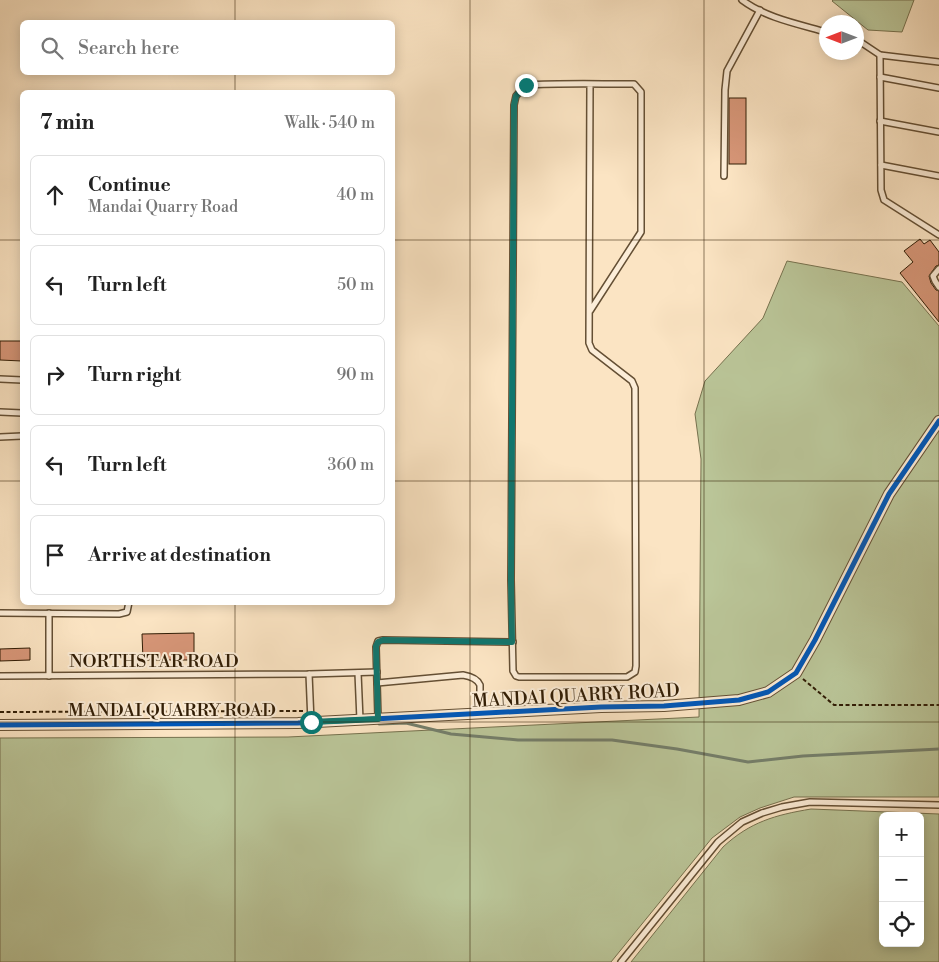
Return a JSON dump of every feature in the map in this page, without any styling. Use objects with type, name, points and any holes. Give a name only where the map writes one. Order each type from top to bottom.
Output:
[{"type":"street","name":"MANDAI QUARRY ROAD","points":[[0,724],[311,717],[360,720],[664,706],[739,700],[768,692],[796,673],[815,640],[889,494],[939,421]]},
{"type":"lane","points":[[742,0],[784,21],[819,30]]},
{"type":"lane","points":[[724,176],[727,71],[760,10]]},
{"type":"lane","points":[[864,44],[880,55],[939,62]]},
{"type":"lane","points":[[880,55],[881,190],[884,200],[939,235]]},
{"type":"lane","points":[[880,77],[939,88]]},
{"type":"lane","points":[[590,84],[589,343],[592,350],[632,381],[635,388],[636,666],[635,672],[627,677],[519,677],[513,671],[511,570],[514,105],[516,96],[526,85],[590,84],[634,84],[641,92],[641,232],[590,311]]},
{"type":"lane","points":[[880,121],[939,132]]},
{"type":"lane","points":[[881,165],[939,176]]},
{"type":"lane","points":[[939,269],[934,273],[933,278],[939,287]]},
{"type":"lane","points":[[0,380],[20,380]]},
{"type":"lane","points":[[0,412],[20,412]]},
{"type":"lane","points":[[0,437],[20,436]]},
{"type":"lane","points":[[0,613],[119,614],[127,612],[128,605]]},
{"type":"lane","points":[[49,613],[49,676]]},
{"type":"lane","points":[[378,719],[376,646],[378,642],[383,640],[512,642]]},
{"type":"lane","name":"NORTHSTAR ROAD","points":[[0,676],[377,672]]},
{"type":"lane","points":[[358,673],[360,720]]},
{"type":"lane","points":[[309,674],[311,717]]},
{"type":"lane","points":[[377,682],[469,676],[478,681],[480,685],[480,714]]},
{"type":"lane","points":[[620,962],[718,842],[742,822],[782,807],[810,802],[939,805]]},
{"type":"path","points":[[796,673],[834,705],[939,705]]},
{"type":"path","points":[[0,712],[311,717]]},
{"type":"green space","points":[[914,0],[902,32],[868,30],[864,27],[864,15],[849,15],[832,1]]},
{"type":"green space","points":[[787,261],[902,282],[939,326],[939,797],[794,797],[740,817],[712,838],[611,962],[0,962],[0,738],[288,737],[699,717],[701,459],[695,414],[705,381],[763,318]]},
{"type":"green space","points":[[811,809],[888,812],[879,812],[879,947],[924,947],[924,813],[939,814],[939,962],[631,962],[723,847],[743,831],[774,817]]},
{"type":"building","points":[[729,98],[746,98],[746,164],[729,164]]},
{"type":"building","points":[[920,239],[924,244],[930,240],[939,252],[939,265],[936,266],[929,276],[931,283],[939,291],[939,322],[900,273],[913,262],[904,251]]},
{"type":"building","points":[[0,341],[20,341],[20,361],[0,360]]},
{"type":"building","points":[[194,633],[194,660],[143,660],[142,634]]},
{"type":"building","points":[[30,648],[30,660],[0,661],[0,649]]},
{"type":"waterway","points":[[379,724],[406,723],[451,734],[518,740],[612,740],[748,762],[803,756],[939,749]]},
{"type":"cycle path","points":[[0,725],[298,723],[601,707],[664,706],[739,700],[768,692],[796,673],[815,640],[889,494],[939,421]]},
{"type":"route","points":[[311,722],[378,719],[376,646],[378,642],[383,640],[512,642],[514,105],[516,96],[526,85]]}]
